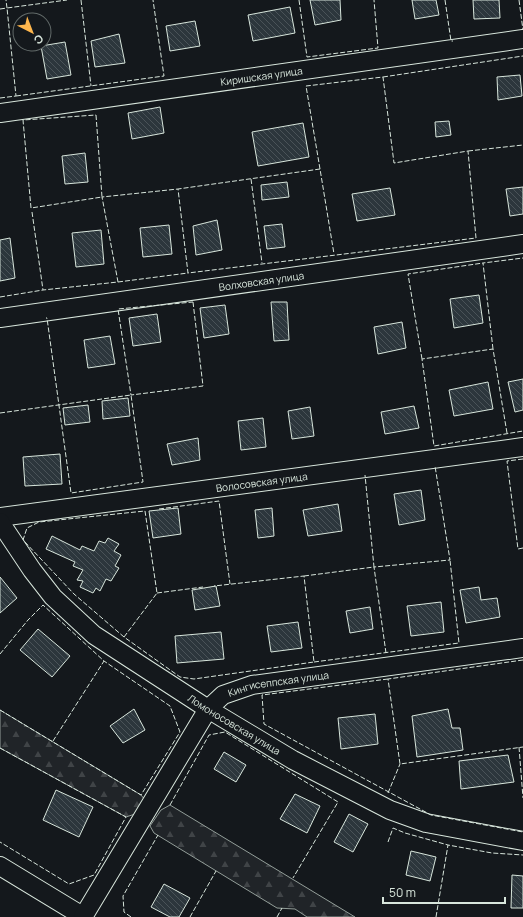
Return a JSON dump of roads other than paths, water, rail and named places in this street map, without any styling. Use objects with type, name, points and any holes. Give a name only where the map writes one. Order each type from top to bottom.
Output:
[{"type":"street","name":"Киришская улица","points":[[0,112],[523,40]]},
{"type":"street","name":"Волховская улица","points":[[0,318],[523,244]]},
{"type":"street","name":"Волосовская улица","points":[[0,517],[523,447]]},
{"type":"street","name":"Ломоносовская улица","points":[[0,522],[32,570],[53,597],[94,635],[208,710],[293,760],[390,810],[426,823],[523,841]]},
{"type":"street","name":"Кингисеппская улица","points":[[83,917],[208,710],[223,695],[252,685],[523,648]]},
{"type":"street","points":[[0,866],[83,917]]}]
